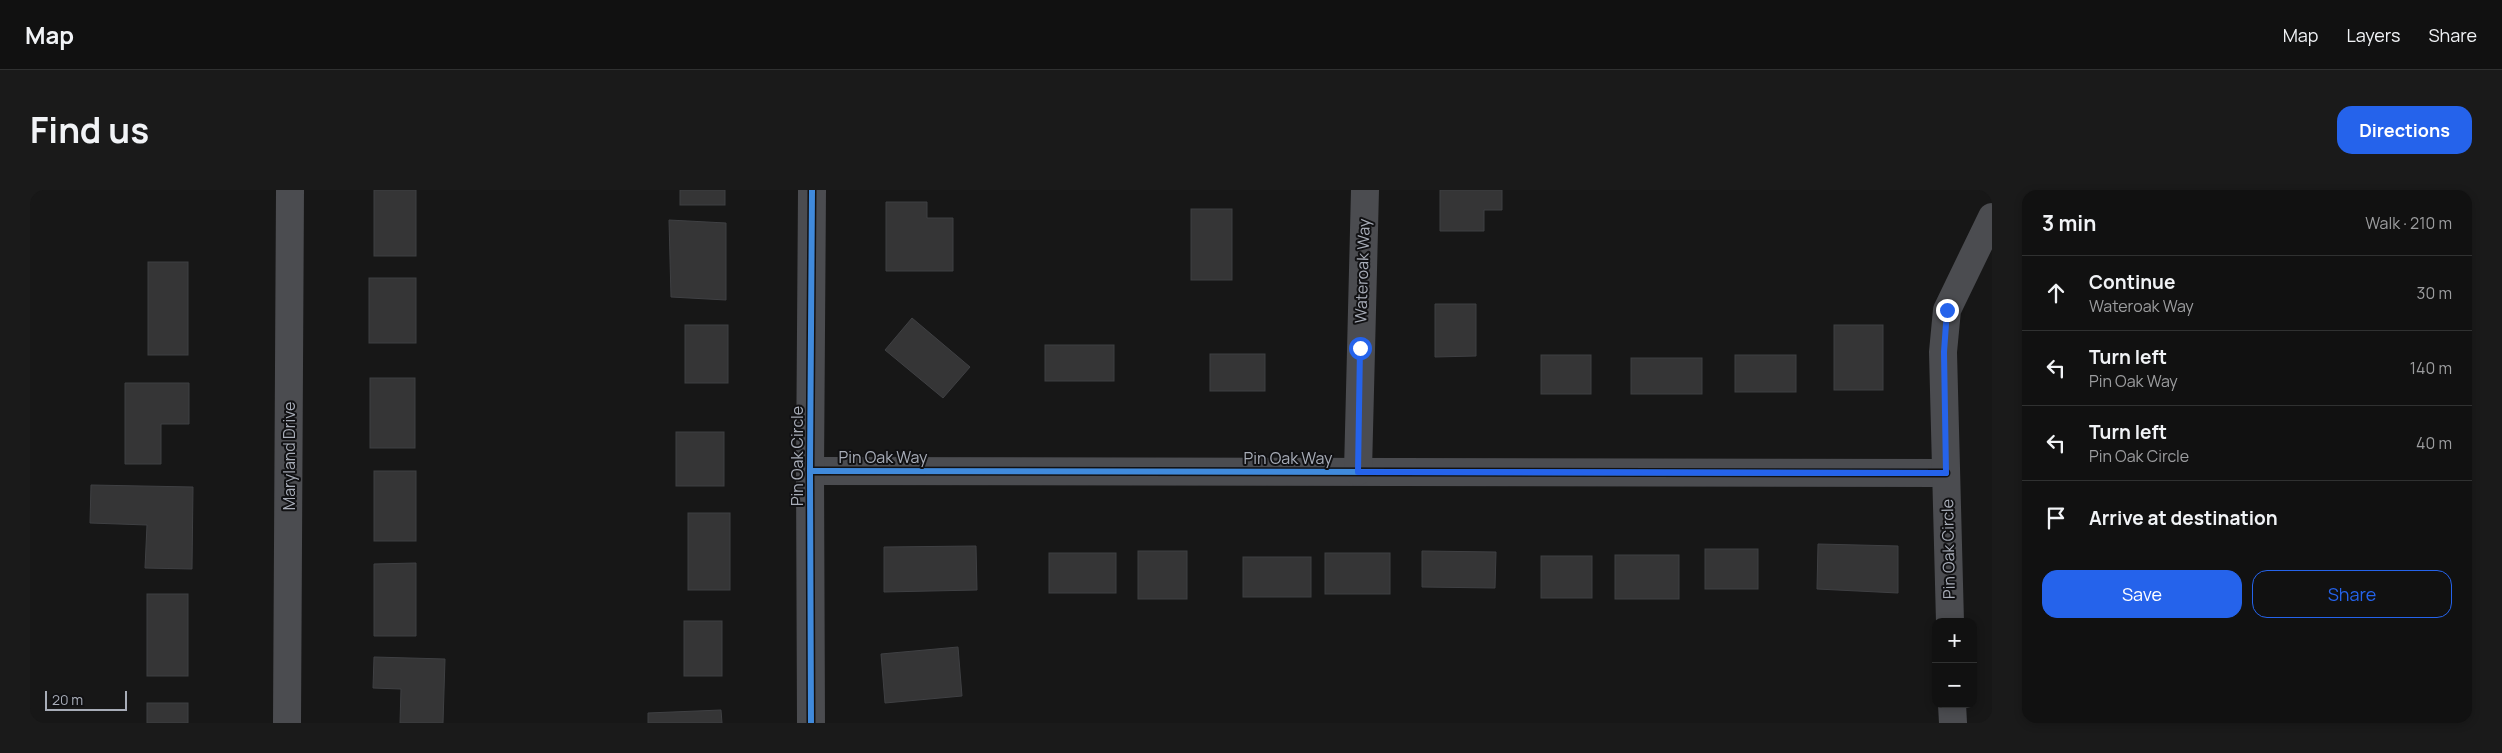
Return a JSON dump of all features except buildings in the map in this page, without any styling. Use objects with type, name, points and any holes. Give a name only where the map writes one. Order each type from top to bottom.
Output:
[{"type":"street","name":"Maryland Drive","points":[[287,723],[290,190]]},
{"type":"street","name":"Pin Oak Circle","points":[[811,723],[812,190]]},
{"type":"street","name":"Wateroak Way","points":[[1358,472],[1365,190]]},
{"type":"street","name":"Pin Oak Circle","points":[[1950,618],[1944,352],[1947,310],[1992,217]]},
{"type":"street","name":"Pin Oak Way","points":[[810,470],[1946,473]]},
{"type":"street","points":[[1952,708],[1953,723]]},
{"type":"cycle path","points":[[811,723],[812,190]]},
{"type":"cycle path","points":[[810,471],[1946,473]]},
{"type":"route","points":[[1360,348],[1358,472],[1946,473],[1944,352],[1947,310]]}]
